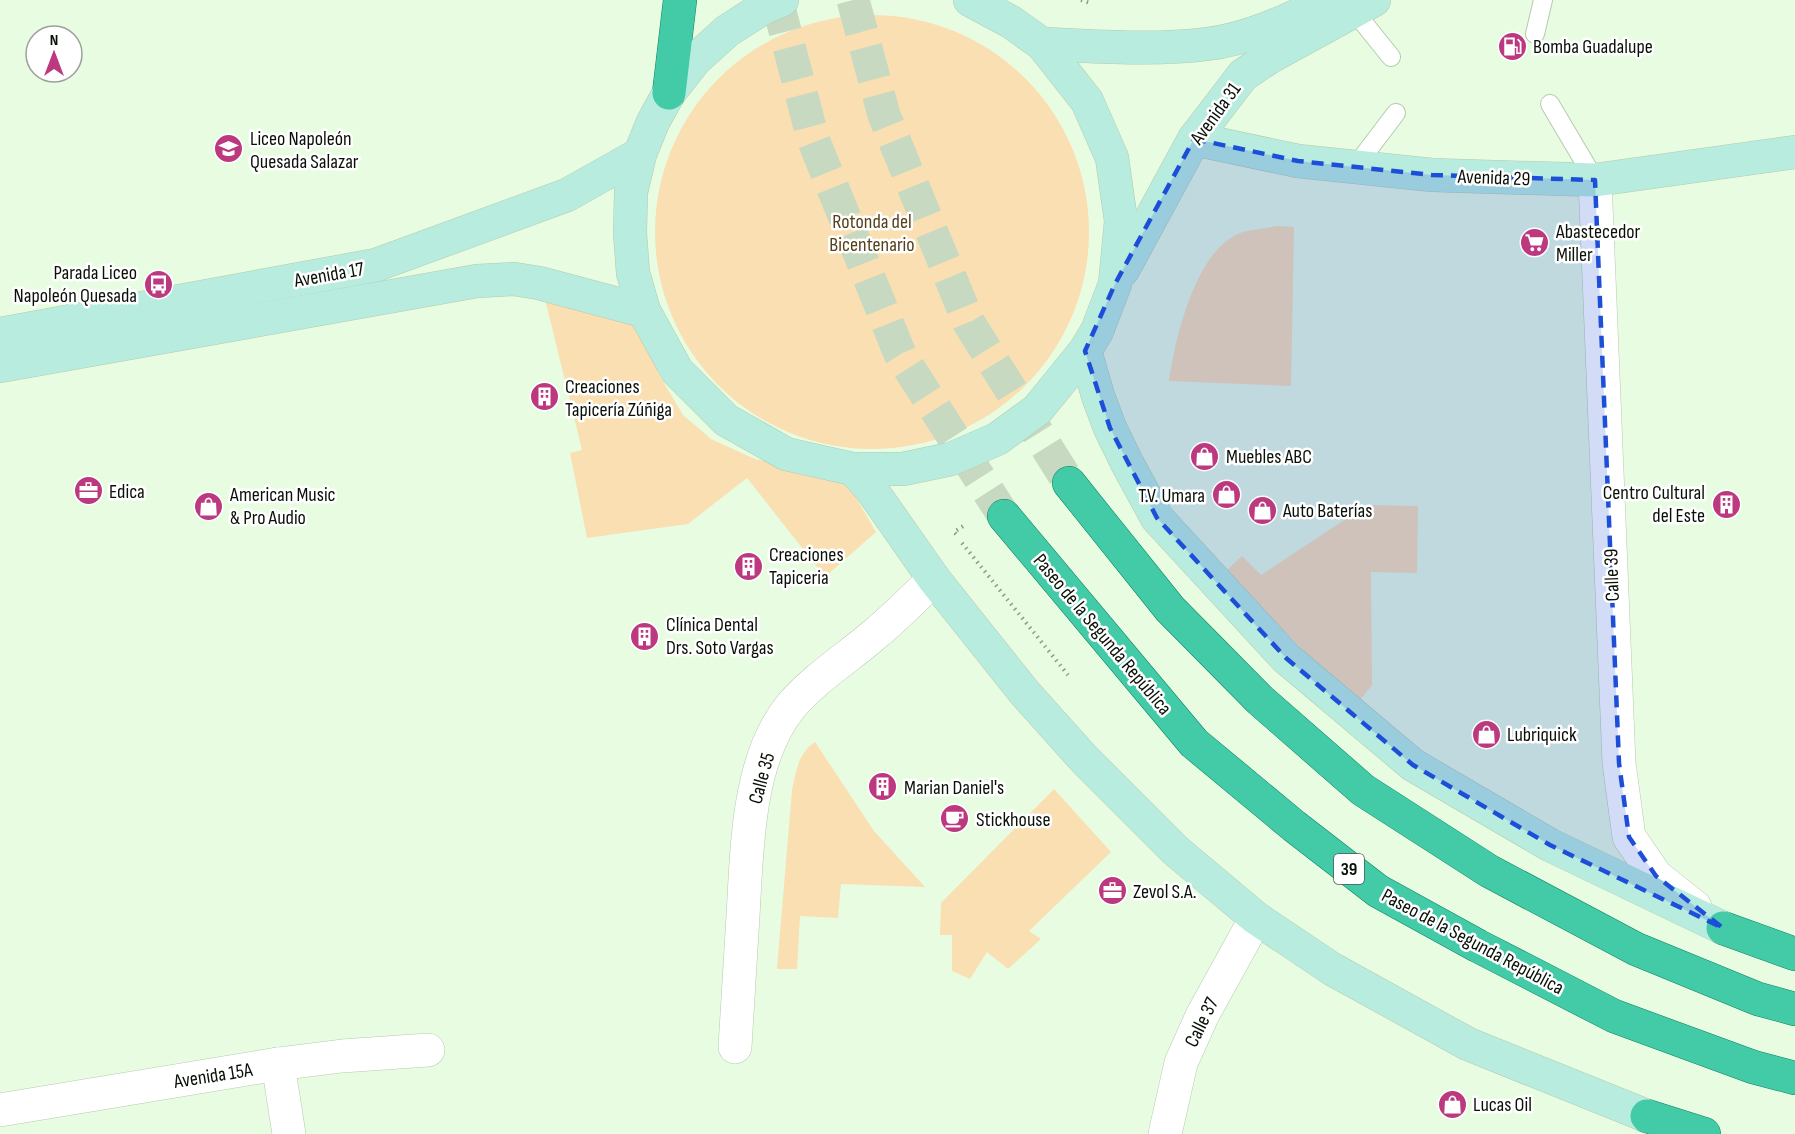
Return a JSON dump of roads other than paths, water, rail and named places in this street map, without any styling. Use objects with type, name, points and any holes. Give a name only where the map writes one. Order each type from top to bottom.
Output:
[{"type":"highway","points":[[669,93],[680,0]]},
{"type":"highway","points":[[1070,483],[1170,609],[1260,700],[1363,790],[1489,871],[1636,949],[1758,999],[1795,1009]]},
{"type":"highway","name":"Paseo de la Segunda República","points":[[1004,516],[1194,743],[1294,826],[1378,891],[1614,1017],[1753,1067],[1795,1078]]},
{"type":"highway","points":[[1724,928],[1795,954]]},
{"type":"highway","points":[[1646,1125],[1704,1134]]},
{"type":"main road","points":[[782,0],[763,8],[727,31],[695,60],[669,93],[652,122],[640,154],[631,192],[630,232],[633,273],[644,311],[677,371],[726,420],[786,454],[853,470],[903,469],[951,459],[997,439],[1036,410],[1085,351],[1097,331],[1114,284],[1121,221],[1112,159],[1087,101],[1042,44],[1011,22],[970,0]]},
{"type":"main road","points":[[1042,44],[1153,48],[1209,44],[1352,4]]},
{"type":"main road","name":"Avenida 31","points":[[1114,284],[1194,139],[1243,75],[1352,4]]},
{"type":"main road","name":"Avenida 29","points":[[1194,139],[1298,161],[1432,176],[1595,180],[1795,152]]},
{"type":"main road","name":"Avenida 17","points":[[0,334],[376,265],[567,195],[640,154]]},
{"type":"main road","name":"Avenida 17","points":[[0,366],[477,281],[522,280],[644,311]]},
{"type":"main road","points":[[1085,351],[1110,428],[1157,518],[1286,658],[1413,765],[1550,845],[1724,928]]},
{"type":"main road","points":[[853,470],[871,489],[934,579],[1024,692],[1085,760],[1175,850],[1256,918],[1332,969],[1468,1044],[1646,1125]]},
{"type":"street","name":"Calle 39","points":[[1595,180],[1619,763],[1629,837],[1656,876],[1724,928]]},
{"type":"street","name":"Calle 35","points":[[735,1047],[747,845],[753,799],[764,757],[775,732],[792,706],[808,689],[878,632],[934,579]]},
{"type":"street","name":"Calle 37","points":[[1165,1134],[1181,1063],[1202,1016],[1256,918]]},
{"type":"street","name":"Avenida 15A","points":[[0,1110],[278,1064],[342,1056],[428,1050]]},
{"type":"street","points":[[278,1064],[289,1134]]},
{"type":"lane","points":[[1535,34],[1543,0]]},
{"type":"lane","points":[[1352,4],[1392,57]]},
{"type":"lane","points":[[1550,105],[1595,180]]},
{"type":"lane","points":[[1355,167],[1396,113]]},
{"type":"tunnel","points":[[777,0],[813,139],[900,354],[1004,516]]},
{"type":"tunnel","points":[[853,0],[884,115],[969,323],[1069,483]]},
{"type":"place","name":"Bomba Guadalupe","points":[[1512,46]]},
{"type":"place","name":"Liceo Napoleón Quesada Salazar","points":[[229,149]]},
{"type":"place","name":"Abastecedor Miller","points":[[1535,242]]},
{"type":"place","name":"Parada Liceo Napoleón Quesada","points":[[158,284]]},
{"type":"place","name":"Creaciones Tapicería Zúñiga","points":[[544,397]]},
{"type":"place","name":"Muebles ABC","points":[[1205,456]]},
{"type":"place","name":"Edica","points":[[88,491]]},
{"type":"place","name":"T.V. Umara","points":[[1226,495]]},
{"type":"place","name":"Centro Cultural del Este","points":[[1726,504]]},
{"type":"place","name":"American Music & Pro Audio","points":[[209,506]]},
{"type":"place","name":"Auto Baterías","points":[[1262,510]]},
{"type":"place","name":"Creaciones Tapiceria","points":[[748,566]]},
{"type":"place","name":"Clínica Dental Drs. Soto Vargas","points":[[645,636]]},
{"type":"place","name":"Lubriquick","points":[[1486,734]]},
{"type":"place","name":"Marian Daniel's","points":[[883,787]]},
{"type":"place","name":"Stickhouse","points":[[955,819]]},
{"type":"place","name":"Zevol S.A.","points":[[1112,891]]},
{"type":"place","name":"Lucas Oil","points":[[1452,1104]]},
{"type":"park label","name":"Rotonda del Bicentenario","points":[[872,232]]}]
